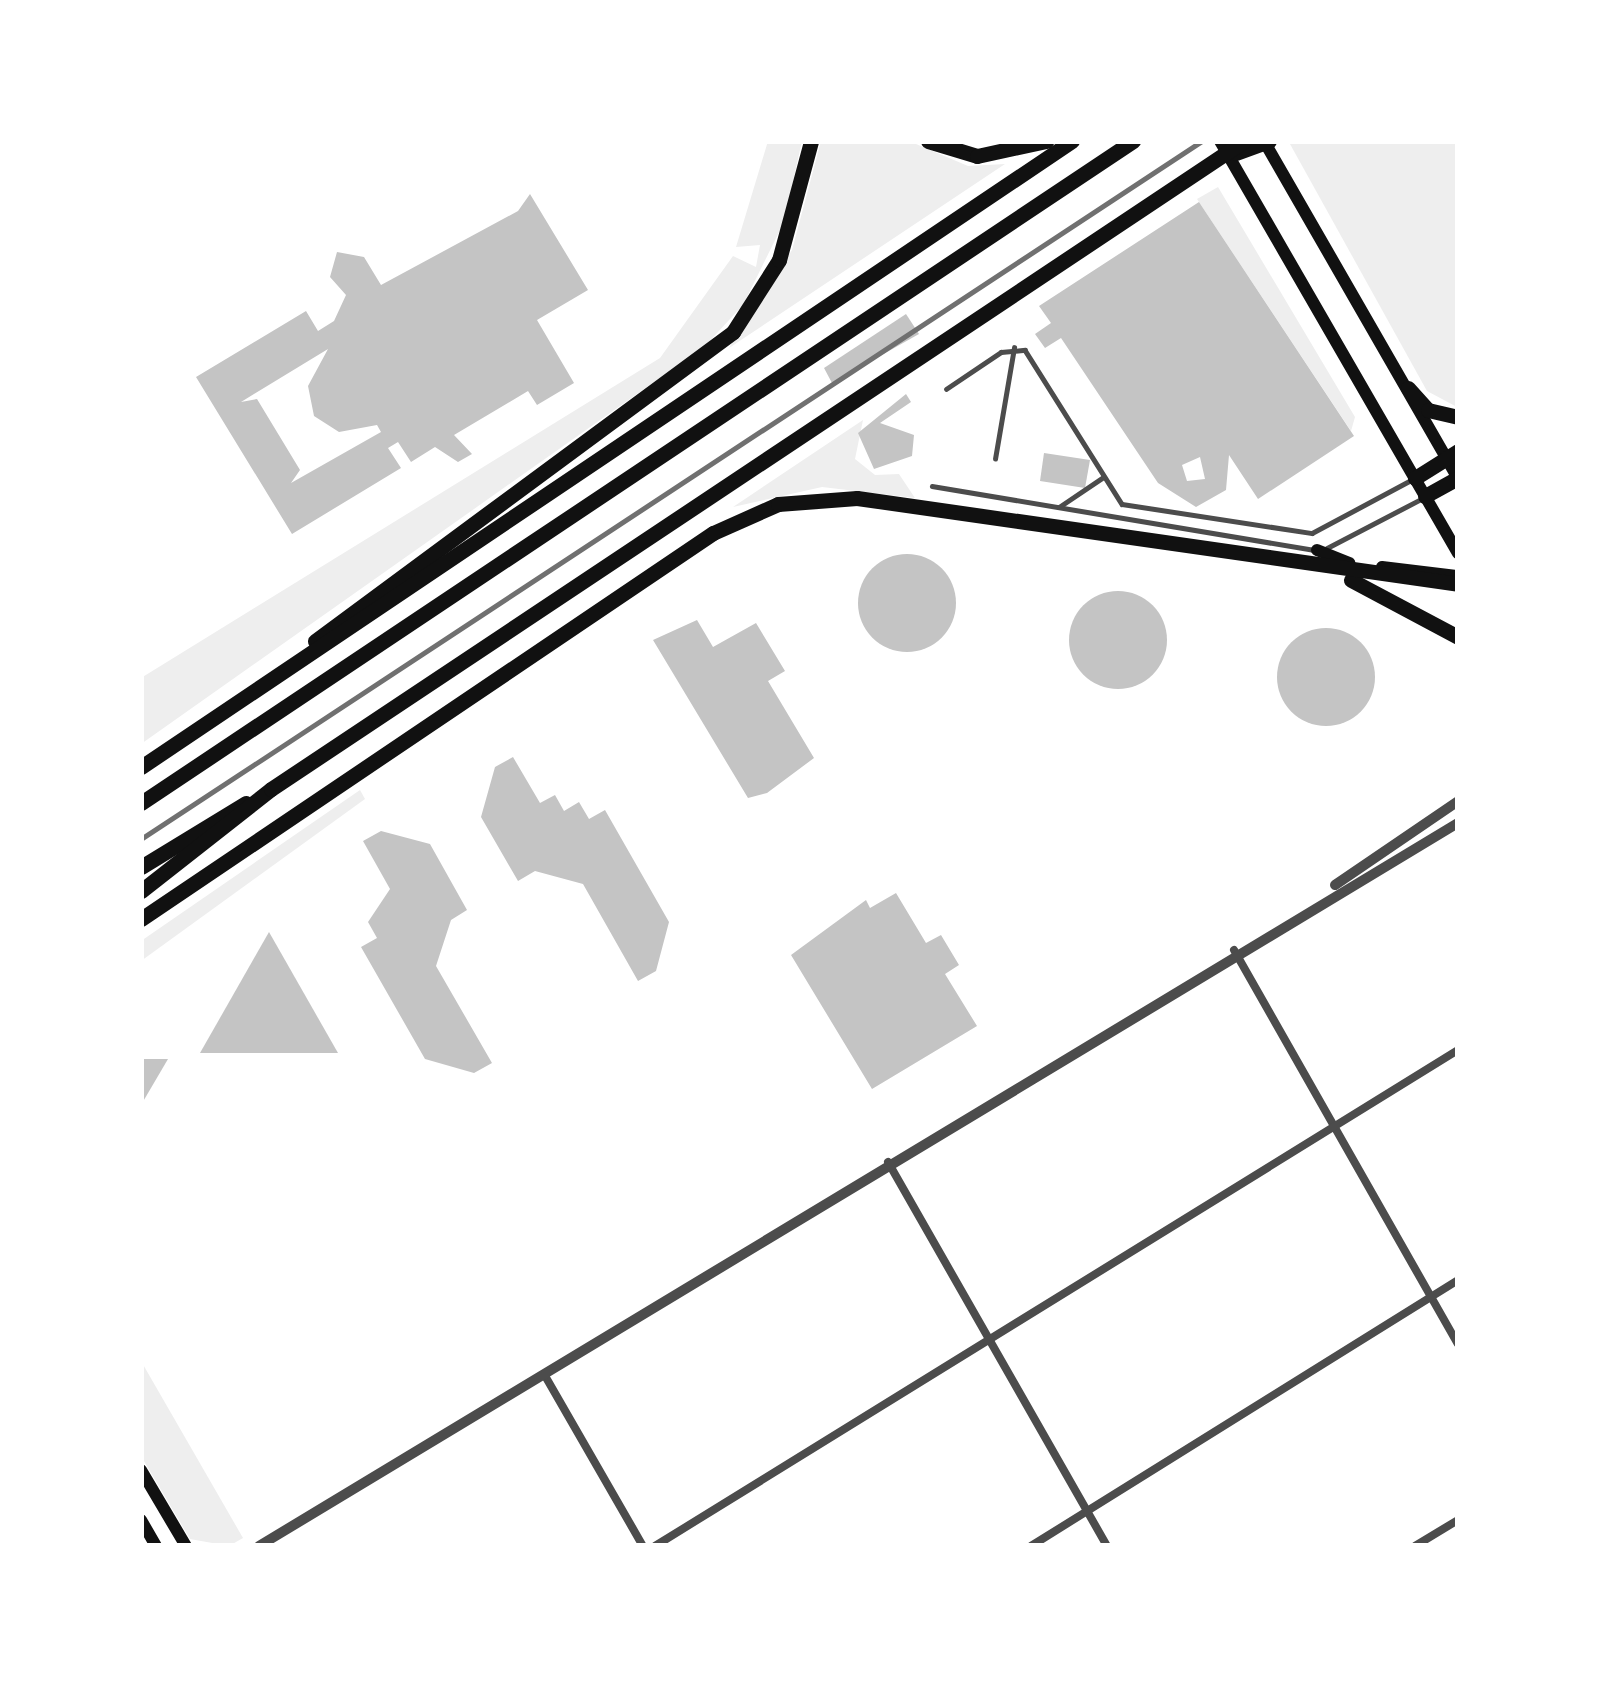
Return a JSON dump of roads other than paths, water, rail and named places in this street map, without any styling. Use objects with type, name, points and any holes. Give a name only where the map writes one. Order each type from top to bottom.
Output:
[{"type":"highway","points":[[231,707],[733,332],[779,260],[811,141]]},
{"type":"highway","points":[[928,141],[977,156],[1046,141]]},
{"type":"highway","points":[[141,767],[1072,141]]},
{"type":"highway","points":[[141,803],[1132,141]]},
{"type":"highway","points":[[141,867],[271,788],[1244,141]]},
{"type":"highway","points":[[1216,160],[1267,141]]},
{"type":"highway","points":[[1408,388],[1428,410],[1458,417]]},
{"type":"highway","points":[[1415,478],[1452,454]]},
{"type":"highway","points":[[1425,496],[1458,478]]},
{"type":"highway","points":[[141,919],[712,533],[778,504],[869,500],[1330,574],[1458,580]]},
{"type":"highway","points":[[1330,574],[1412,605],[1458,638]]},
{"type":"highway","points":[[141,891],[271,788]]},
{"type":"main road","points":[[1220,141],[1458,553]]},
{"type":"main road","points":[[1267,141],[1408,388],[1452,454],[1458,478]]},
{"type":"main road","points":[[1317,550],[1458,580]]},
{"type":"main road","points":[[141,1470],[186,1546]]},
{"type":"main road","points":[[141,1520],[156,1546]]},
{"type":"street","points":[[1309,905],[1458,801]]},
{"type":"street","points":[[259,1546],[1234,950],[1458,823]]},
{"type":"street","points":[[1234,950],[1458,1344]]},
{"type":"street","points":[[655,1546],[1458,1050]]},
{"type":"street","points":[[888,1162],[1106,1546]]},
{"type":"street","points":[[1031,1546],[1433,1300],[1458,1280]]},
{"type":"street","points":[[543,1373],[643,1546]]},
{"type":"street","points":[[1415,1546],[1458,1520]]},
{"type":"lane","points":[[1014,348],[1046,376],[1122,504],[1312,532],[1415,478]]},
{"type":"lane","points":[[946,389],[1014,348]]},
{"type":"lane","points":[[995,459],[1014,348]]},
{"type":"lane","points":[[1053,508],[1079,502],[1103,475]]},
{"type":"lane","points":[[932,486],[1317,550],[1425,496]]},
{"type":"railway","points":[[141,839],[1202,141]]}]
